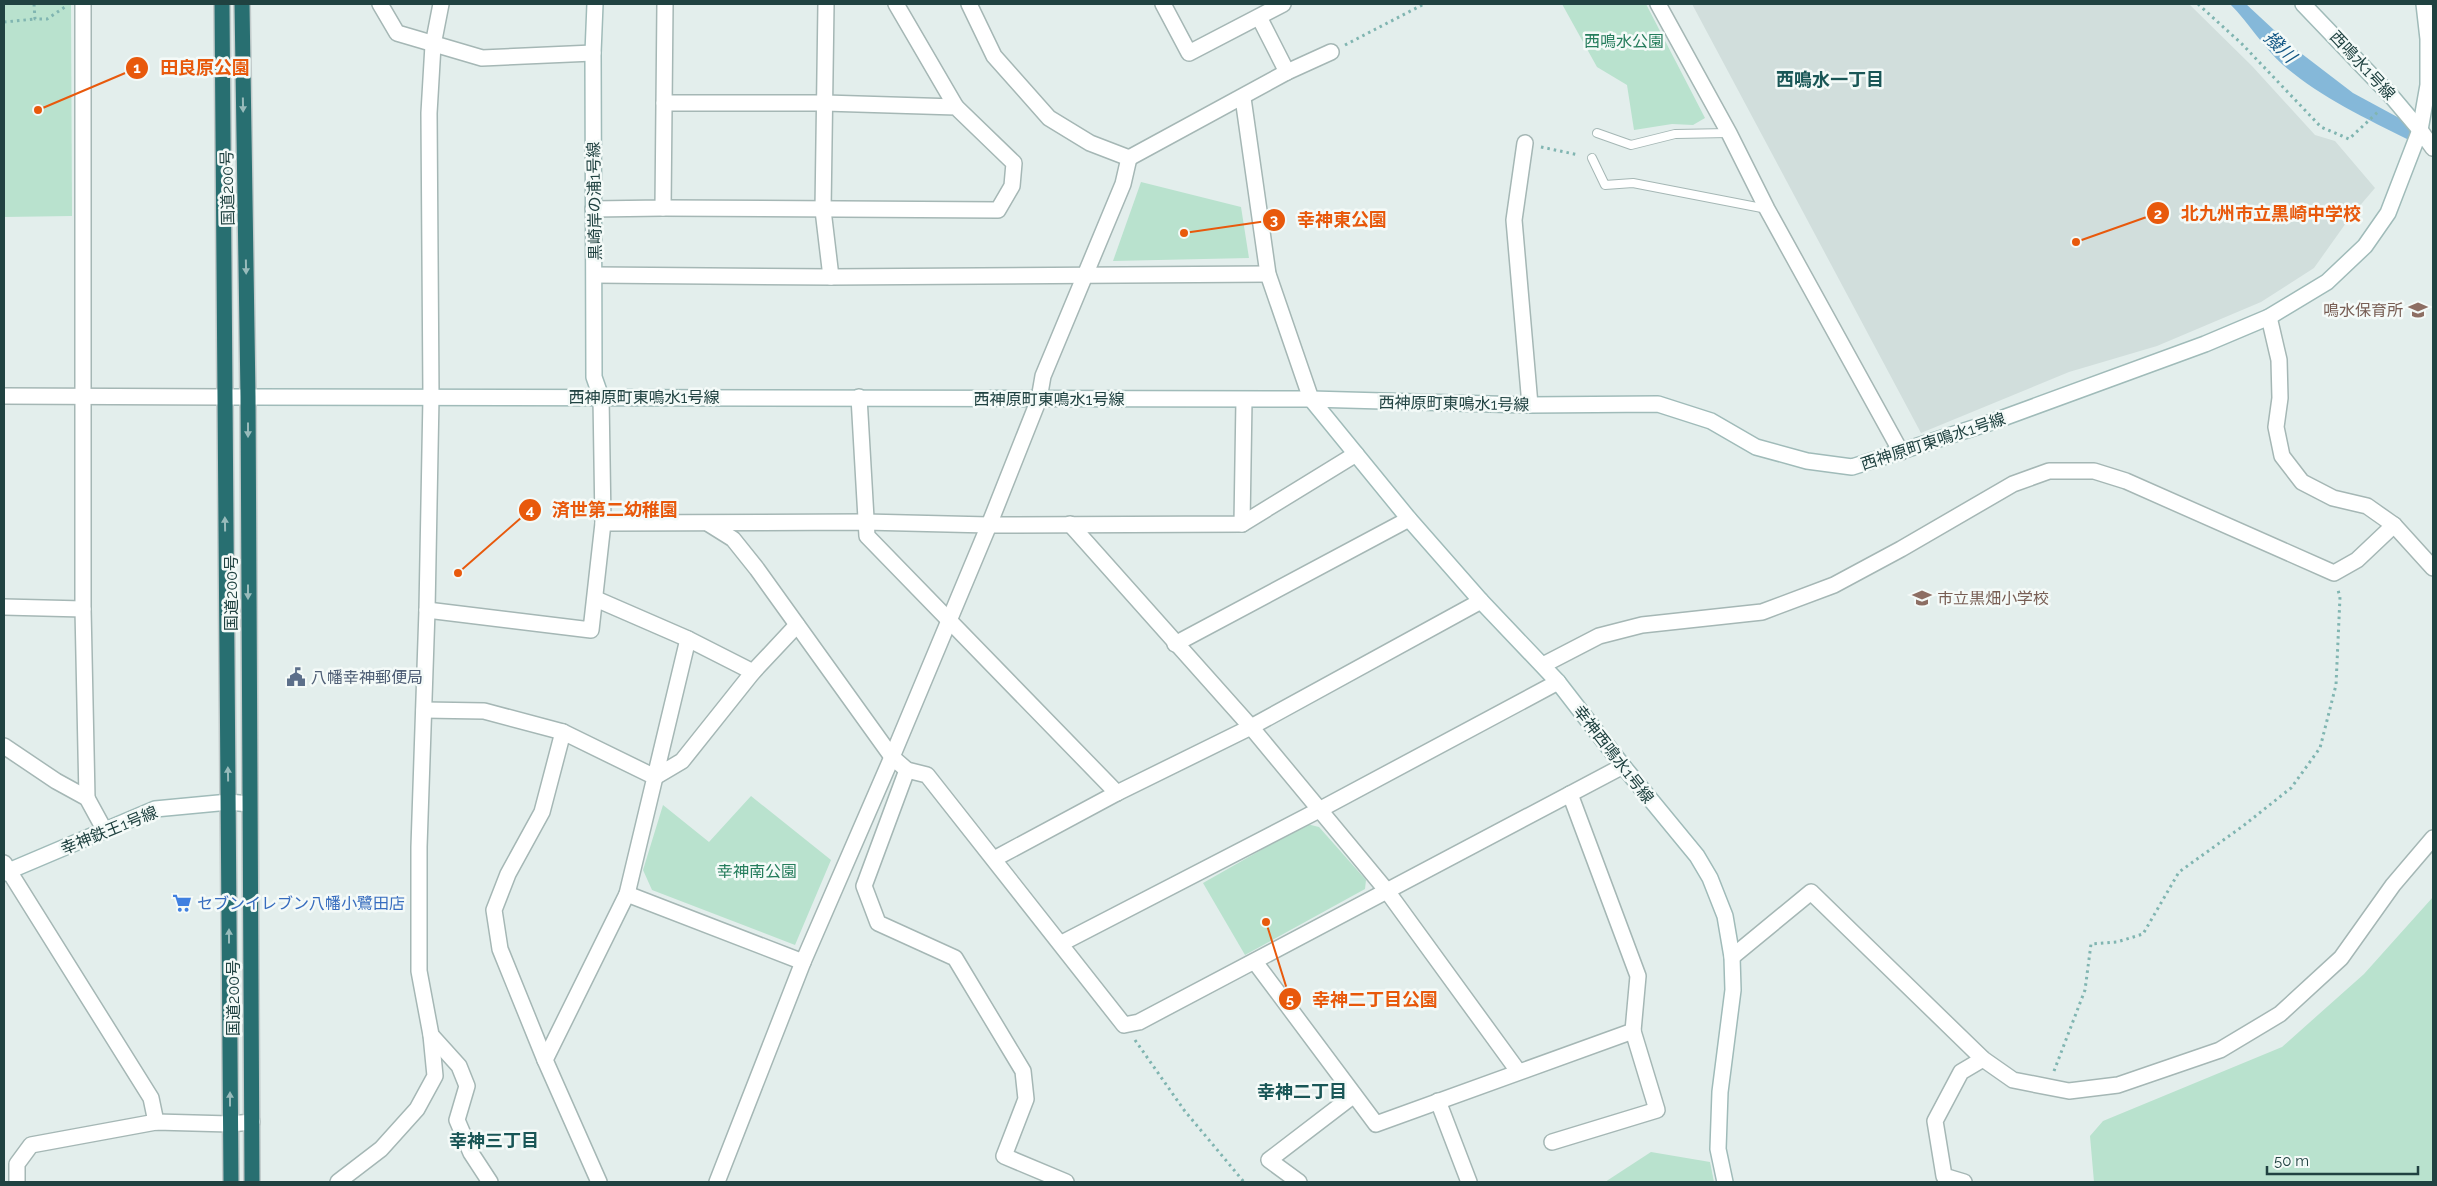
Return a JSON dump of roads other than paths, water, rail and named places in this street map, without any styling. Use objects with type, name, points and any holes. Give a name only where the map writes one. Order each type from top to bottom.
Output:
[{"type":"highway","name":"国道200号","points":[[222,4],[231,1182]]},
{"type":"highway","name":"国道200号","points":[[242,4],[248,396],[252,1182]]},
{"type":"street","points":[[82,4],[83,609],[87,798],[105,831]]},
{"type":"street","points":[[380,4],[397,33],[482,58],[593,53]]},
{"type":"street","points":[[338,1182],[381,1150],[418,1109],[435,1076],[431,1036],[419,971],[419,847],[427,610],[430,397],[429,113],[433,45],[441,4]]},
{"type":"street","name":"黒崎岸の浦1号線","points":[[427,610],[591,630],[604,523],[601,397],[594,377],[593,53],[595,4]]},
{"type":"street","points":[[663,208],[664,4]]},
{"type":"street","points":[[826,4],[823,210],[831,277]]},
{"type":"street","points":[[593,208],[998,210],[1012,186],[1014,163],[956,107],[896,4]]},
{"type":"street","points":[[969,4],[994,56],[1048,118],[1090,143],[1129,158],[1243,98],[1287,72],[1330,52]]},
{"type":"street","points":[[1163,4],[1189,53],[1283,4]]},
{"type":"street","points":[[1658,4],[1729,133],[1767,209],[1901,452]]},
{"type":"street","name":"西鳴水1号線","points":[[2303,4],[2393,98],[2433,148]]},
{"type":"street","name":"西神原町東鳴水1号線","points":[[4,396],[1311,399],[1530,405],[1658,404],[1711,421],[1756,447],[1807,461],[1852,467],[1992,422],[2205,344],[2269,317],[2327,282],[2365,246],[2388,213],[2420,130],[2428,85],[2428,39],[2424,4]]},
{"type":"street","points":[[1259,17],[1287,72]]},
{"type":"street","points":[[1243,98],[1268,274],[1311,399]]},
{"type":"street","points":[[664,103],[825,103],[956,107]]},
{"type":"street","points":[[1525,143],[1514,220],[1530,405]]},
{"type":"street","points":[[716,1182],[803,962],[892,757],[989,525],[1039,399],[1043,376],[1123,184],[1129,158]]},
{"type":"street","points":[[595,275],[831,277],[1268,274]]},
{"type":"street","points":[[2269,317],[2279,360],[2280,398],[2276,427],[2282,456],[2302,482],[2332,498],[2367,506],[2394,525],[2433,568]]},
{"type":"street","points":[[860,397],[867,536],[1117,793]]},
{"type":"street","name":"幸神西鳴水1号線","points":[[1311,399],[1409,519],[1481,601],[1558,682],[1623,766],[1697,856],[1710,878],[1725,916],[1732,957],[1733,990],[1720,1092],[1718,1149],[1725,1182]]},
{"type":"street","points":[[1242,524],[1244,400]]},
{"type":"street","points":[[604,523],[1242,524],[1356,454]]},
{"type":"street","points":[[1543,665],[1599,636],[1642,625],[1762,612],[1834,585],[1901,550],[2014,484],[2050,471],[2094,471],[2126,481],[2334,573],[2357,560],[2394,525]]},
{"type":"street","points":[[1175,644],[1409,519]]},
{"type":"street","points":[[709,524],[733,539],[757,568],[892,757],[907,770],[927,775],[1062,943],[1124,1025],[1139,1022],[1255,962],[1623,766]]},
{"type":"street","points":[[1070,524],[1251,727],[1387,891],[1518,1071]]},
{"type":"street","points":[[596,599],[688,639],[753,672]]},
{"type":"street","points":[[994,859],[1117,793],[1251,727],[1481,601]]},
{"type":"street","points":[[4,607],[83,609]]},
{"type":"street","points":[[655,777],[682,761],[753,672],[797,625]]},
{"type":"street","points":[[545,1060],[627,894],[688,639]]},
{"type":"street","points":[[1062,943],[1319,810],[1558,682]]},
{"type":"street","points":[[424,710],[484,711],[563,732],[655,777]]},
{"type":"street","points":[[563,732],[542,812],[508,874],[494,910],[500,949],[545,1060],[599,1182]]},
{"type":"street","points":[[4,746],[56,781],[87,798]]},
{"type":"street","points":[[907,770],[864,886],[878,923],[955,958],[1023,1071],[1026,1099],[1004,1156],[1066,1182]]},
{"type":"street","points":[[1552,1142],[1657,1110],[1633,1031],[1638,976],[1570,794]]},
{"type":"street","name":"幸神鉄王1号線","points":[[5,869],[105,831],[155,809],[229,802],[249,804]]},
{"type":"street","points":[[1732,957],[1811,892],[1983,1058],[2014,1080],[2069,1091],[2118,1085],[2220,1050],[2280,1014],[2341,958],[2393,885],[2433,838]]},
{"type":"street","points":[[5,869],[151,1098],[156,1122]]},
{"type":"street","points":[[627,894],[803,962]]},
{"type":"street","points":[[1255,962],[1376,1124],[1518,1071],[1633,1031]]},
{"type":"street","points":[[431,1036],[459,1066],[466,1086],[457,1120],[471,1153],[490,1182]]},
{"type":"street","points":[[1964,1182],[1944,1176],[1935,1121],[1960,1072],[1983,1058]]},
{"type":"street","points":[[1298,1182],[1269,1160],[1354,1095]]},
{"type":"street","points":[[1438,1101],[1469,1182]]},
{"type":"street","points":[[17,1182],[17,1164],[31,1146],[156,1122],[230,1124],[252,1122]]},
{"type":"lane","points":[[1597,133],[1631,145],[1676,134],[1729,133]]},
{"type":"lane","points":[[1592,158],[1605,185],[1633,184],[1767,209]]},
{"type":"water","name":"撥川","points":[[2230,4],[2246,4],[2289,44],[2353,93],[2414,126],[2409,140],[2343,106],[2297,77],[2262,43]]},
{"type":"place","name":"田良原公園","points":[[38,110]]},
{"type":"place","name":"幸神東公園","points":[[1184,233]]},
{"type":"place","name":"北九州市立黒崎中学校","points":[[2076,242]]},
{"type":"place","name":"鳴水保育所","points":[[2418,310]]},
{"type":"place","name":"済世第二幼稚園","points":[[458,573]]},
{"type":"place","name":"市立黒畑小学校","points":[[1922,598]]},
{"type":"place","name":"八幡幸神郵便局","points":[[296,677]]},
{"type":"place","name":"セブンイレブン八幡小鷺田店","points":[[182,903]]},
{"type":"place","name":"幸神二丁目公園","points":[[1266,922]]},
{"type":"district","name":"西鳴水一丁目","points":[[1830,80]]},
{"type":"district","name":"幸神二丁目","points":[[1302,1092]]},
{"type":"district","name":"幸神三丁目","points":[[494,1141]]},
{"type":"park label","name":"西鳴水公園","points":[[1624,41]]},
{"type":"park label","name":"幸神南公園","points":[[757,871]]}]
